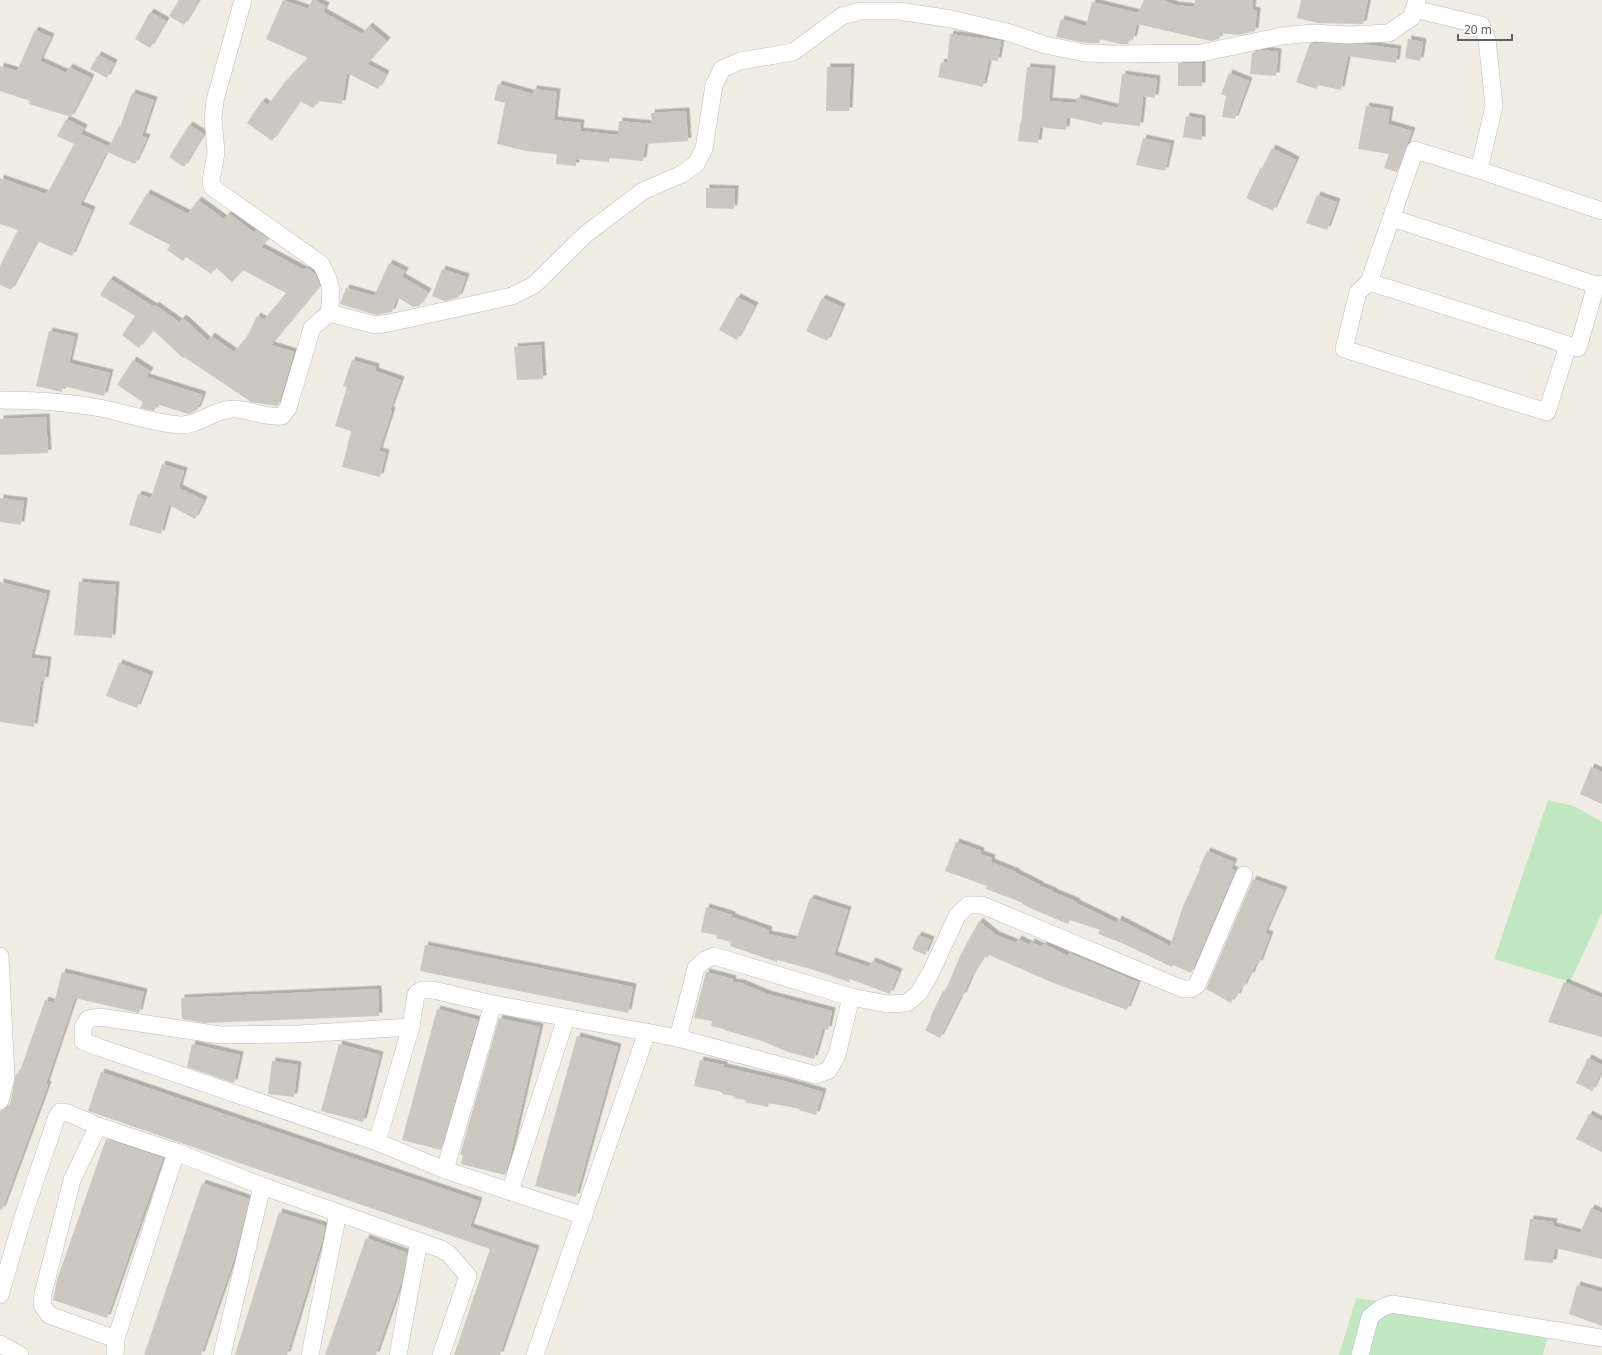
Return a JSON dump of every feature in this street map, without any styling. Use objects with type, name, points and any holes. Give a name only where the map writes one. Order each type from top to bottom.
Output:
[{"type":"street","points":[[0,400],[27,400],[100,408],[180,425],[192,424],[219,412],[233,409],[275,417],[282,416],[288,408],[312,328],[328,313],[332,292],[328,277],[321,264],[212,187],[211,181],[216,152],[213,118],[215,100],[243,0]]},
{"type":"street","points":[[328,313],[375,325],[512,296],[534,285],[586,234],[643,191],[682,174],[696,164],[704,149],[714,85],[722,69],[740,61],[793,52],[842,16],[860,11],[898,12],[965,22],[1007,32],[1045,44],[1085,53],[1158,54],[1201,52],[1282,36],[1313,33],[1348,35],[1388,33],[1412,17],[1416,4],[1481,25],[1487,39],[1494,106],[1479,170]]},
{"type":"street","points":[[1568,345],[1547,412],[1344,349],[1358,292],[1369,282],[1415,150],[1602,211]]},
{"type":"street","points":[[1369,282],[1578,348],[1599,284],[1392,218]]},
{"type":"street","points":[[678,1038],[696,968],[705,960],[714,956],[852,996],[887,1004],[907,1003],[919,993],[930,974],[957,916],[968,905],[982,905],[1183,990],[1191,989],[1197,985],[1244,875]]},
{"type":"street","points":[[0,956],[6,1077],[0,1102]]},
{"type":"street","points":[[377,1142],[411,1027],[416,994],[422,990],[433,990],[494,1004],[678,1038],[816,1075],[829,1070],[837,1055],[852,996]]},
{"type":"street","points":[[445,1170],[494,1004]]},
{"type":"street","points":[[411,1027],[299,1034],[220,1035],[100,1017],[88,1018],[83,1027],[83,1041],[377,1142],[445,1170],[510,1190],[584,1216]]},
{"type":"street","points":[[510,1190],[566,1018]]},
{"type":"street","points":[[535,1355],[647,1032]]},
{"type":"street","points":[[0,1295],[22,1217],[56,1119],[60,1112],[68,1113],[98,1126],[176,1152],[262,1186],[441,1249],[449,1254],[468,1276],[441,1355]]},
{"type":"street","points":[[98,1126],[72,1180],[43,1294],[42,1305],[49,1315],[116,1347],[176,1152]]},
{"type":"street","points":[[222,1355],[262,1186]]},
{"type":"street","points":[[310,1355],[338,1213]]},
{"type":"street","points":[[398,1355],[419,1241]]},
{"type":"street","points":[[1360,1355],[1370,1317],[1381,1308],[1392,1304],[1602,1338]]},
{"type":"street","points":[[0,1344],[20,1355]]},
{"type":"green space","points":[[1548,800],[1574,806],[1602,822],[1602,913],[1570,982],[1494,959]]},
{"type":"green space","points":[[1356,1298],[1551,1324],[1543,1355],[1339,1355]]},
{"type":"building","points":[[179,0],[199,0],[184,25],[169,16]]},
{"type":"building","points":[[283,0],[308,9],[312,0],[314,0],[326,6],[323,12],[362,34],[369,26],[387,41],[367,64],[386,74],[378,89],[347,73],[342,104],[318,101],[313,108],[300,101],[272,141],[247,123],[262,101],[268,105],[285,82],[308,58],[266,39]]},
{"type":"building","points":[[1144,0],[1163,0],[1175,5],[1194,7],[1195,0],[1253,0],[1252,10],[1257,11],[1255,31],[1239,35],[1220,33],[1219,39],[1211,41],[1137,24],[1133,40],[1130,39],[1128,44],[1120,44],[1100,39],[1099,43],[1086,43],[1056,37],[1061,19],[1086,26],[1092,2],[1138,13]]},
{"type":"building","points":[[1301,0],[1368,0],[1363,24],[1318,23],[1297,18]]},
{"type":"building","points":[[150,12],[166,21],[150,48],[135,39]]},
{"type":"building","points":[[35,30],[51,37],[40,61],[66,73],[69,67],[91,78],[71,117],[29,104],[30,101],[0,91],[0,66],[17,71]]},
{"type":"building","points":[[950,34],[1001,41],[998,61],[989,60],[983,87],[938,77],[941,62],[947,63]]},
{"type":"building","points":[[1408,39],[1423,42],[1420,61],[1405,58]]},
{"type":"building","points":[[1310,43],[1363,44],[1398,49],[1396,63],[1348,56],[1341,90],[1318,85],[1316,89],[1296,82]]},
{"type":"building","points":[[1262,50],[1278,52],[1276,76],[1250,74],[1252,53]]},
{"type":"building","points":[[98,55],[114,63],[107,78],[90,69]]},
{"type":"building","points":[[1178,63],[1202,63],[1202,86],[1178,86]]},
{"type":"building","points":[[827,67],[851,67],[849,111],[826,111]]},
{"type":"building","points":[[1027,67],[1052,69],[1049,101],[1076,103],[1077,98],[1118,108],[1122,74],[1157,79],[1155,98],[1143,96],[1140,126],[1103,122],[1102,125],[1067,117],[1066,130],[1040,127],[1038,143],[1018,141]]},
{"type":"building","points":[[1229,73],[1249,81],[1235,119],[1222,117],[1226,96],[1221,94]]},
{"type":"building","points":[[498,84],[533,94],[533,89],[557,92],[554,120],[581,123],[580,131],[618,135],[619,121],[652,124],[651,113],[686,111],[688,141],[645,144],[643,161],[609,158],[609,162],[576,159],[576,166],[556,164],[557,154],[526,151],[497,144],[505,103],[494,100]]},
{"type":"building","points":[[132,93],[154,100],[142,136],[147,138],[135,164],[107,152],[119,126],[120,127]]},
{"type":"building","points":[[1366,106],[1390,110],[1388,124],[1412,131],[1397,172],[1384,168],[1389,154],[1358,149]]},
{"type":"building","points":[[1186,116],[1202,119],[1202,140],[1183,137]]},
{"type":"building","points":[[66,119],[84,128],[81,134],[109,147],[80,205],[92,210],[72,256],[37,241],[11,290],[0,285],[0,266],[18,230],[0,224],[0,178],[46,194],[74,144],[57,136]]},
{"type":"building","points":[[189,125],[204,134],[184,167],[169,157]]},
{"type":"building","points":[[1143,138],[1171,144],[1165,171],[1136,165]]},
{"type":"building","points":[[1272,148],[1296,160],[1273,211],[1246,198]]},
{"type":"building","points":[[706,188],[735,189],[734,209],[706,208]]},
{"type":"building","points":[[147,193],[188,214],[198,200],[224,219],[229,213],[254,233],[256,230],[268,239],[261,247],[304,270],[307,268],[315,274],[320,286],[271,345],[294,352],[277,406],[251,402],[184,357],[183,358],[153,330],[139,348],[122,335],[135,316],[100,295],[110,279],[154,307],[155,305],[179,322],[183,318],[208,341],[211,336],[234,352],[246,338],[257,316],[264,320],[286,293],[243,270],[232,282],[215,267],[211,274],[186,257],[183,261],[167,250],[170,245],[129,224]]},
{"type":"building","points":[[1317,195],[1337,202],[1327,230],[1306,223]]},
{"type":"building","points":[[389,263],[405,271],[402,277],[428,292],[419,306],[413,307],[397,297],[392,312],[376,315],[340,304],[346,288],[374,296]]},
{"type":"building","points":[[442,269],[466,277],[459,297],[445,301],[432,296]]},
{"type":"building","points":[[737,297],[755,306],[737,340],[719,330]]},
{"type":"building","points":[[822,298],[842,307],[827,341],[806,331]]},
{"type":"building","points":[[49,331],[75,337],[69,363],[110,373],[104,396],[63,386],[62,392],[36,386]]},
{"type":"building","points":[[541,345],[543,379],[517,380],[514,347]]},
{"type":"building","points":[[133,360],[150,371],[146,377],[203,395],[197,410],[188,414],[157,404],[154,411],[140,408],[143,402],[117,385]]},
{"type":"building","points":[[352,360],[376,367],[375,371],[401,380],[390,410],[392,411],[379,451],[386,453],[380,477],[342,467],[351,431],[335,426],[347,387],[343,386]]},
{"type":"building","points":[[46,417],[48,453],[0,455],[0,419]]},
{"type":"building","points":[[162,464],[184,471],[179,488],[204,500],[195,519],[169,505],[161,534],[129,525],[138,494],[151,498]]},
{"type":"building","points":[[0,498],[24,501],[21,525],[0,522]]},
{"type":"building","points":[[0,582],[47,594],[31,658],[48,660],[45,681],[41,680],[34,727],[0,722]]},
{"type":"building","points":[[79,582],[116,585],[112,638],[74,635]]},
{"type":"building","points":[[119,663],[150,675],[137,708],[106,696]]},
{"type":"building","points":[[1591,767],[1602,772],[1602,804],[1580,794]]},
{"type":"building","points":[[956,842],[981,851],[980,854],[992,858],[991,862],[1016,872],[1040,886],[1077,902],[1076,903],[1117,923],[1118,919],[1170,946],[1183,906],[1207,851],[1234,862],[1231,869],[1235,870],[1191,973],[1173,965],[1172,967],[1122,943],[1098,934],[1100,930],[1070,920],[1068,924],[1022,904],[1023,903],[986,889],[987,886],[945,871]]},
{"type":"building","points":[[1253,879],[1284,890],[1265,933],[1270,935],[1259,964],[1256,963],[1251,976],[1249,975],[1243,988],[1241,987],[1237,997],[1234,996],[1231,1003],[1206,989]]},
{"type":"building","points":[[810,898],[848,910],[834,955],[869,967],[872,961],[899,972],[890,994],[850,979],[849,982],[811,969],[777,960],[777,962],[730,946],[731,942],[716,938],[717,935],[701,932],[706,907],[732,915],[732,917],[769,930],[768,934],[796,940]]},
{"type":"building","points":[[979,921],[996,935],[1016,943],[1018,939],[1030,945],[1031,942],[1042,947],[1044,944],[1068,956],[1069,953],[1138,982],[1127,1010],[1051,982],[989,955],[988,958],[984,956],[971,977],[963,996],[961,996],[940,1038],[925,1030],[943,991],[945,992],[961,954]]},
{"type":"building","points":[[918,935],[931,940],[925,955],[912,949]]},
{"type":"building","points":[[425,945],[633,987],[628,1013],[420,971]]},
{"type":"building","points":[[62,972],[144,992],[139,1013],[75,998],[46,1084],[48,1085],[2,1210],[0,1209],[0,1111],[7,1108],[10,1104],[16,1073],[19,1074],[45,1000],[54,1003]]},
{"type":"building","points":[[706,972],[733,979],[732,982],[741,983],[767,994],[832,1011],[828,1030],[823,1028],[814,1059],[788,1052],[762,1041],[711,1026],[712,1021],[694,1018]]},
{"type":"building","points":[[1564,982],[1602,998],[1602,1037],[1548,1022]]},
{"type":"building","points":[[378,989],[379,1016],[205,1023],[182,1019],[181,998]]},
{"type":"building","points":[[437,1009],[478,1020],[441,1150],[402,1140]]},
{"type":"building","points":[[499,1018],[540,1027],[505,1175],[461,1164],[463,1155],[460,1155]]},
{"type":"building","points":[[577,1036],[618,1047],[576,1197],[535,1186]]},
{"type":"building","points":[[192,1044],[240,1055],[234,1083],[187,1067]]},
{"type":"building","points":[[339,1044],[380,1055],[363,1122],[321,1111]]},
{"type":"building","points":[[1588,1058],[1602,1065],[1602,1071],[1592,1091],[1576,1083]]},
{"type":"building","points":[[700,1060],[724,1065],[724,1067],[823,1092],[816,1115],[799,1110],[800,1109],[769,1103],[768,1107],[745,1102],[746,1100],[733,1098],[734,1096],[722,1094],[722,1092],[694,1086]]},
{"type":"building","points":[[272,1061],[298,1065],[294,1097],[268,1094]]},
{"type":"building","points":[[101,1072],[479,1201],[470,1227],[536,1249],[500,1355],[454,1355],[490,1249],[88,1111]]},
{"type":"building","points":[[1589,1114],[1602,1121],[1602,1152],[1576,1139]]},
{"type":"building","points":[[106,1139],[163,1158],[107,1318],[53,1300],[57,1280]]},
{"type":"building","points":[[202,1183],[249,1199],[236,1253],[201,1355],[144,1355]]},
{"type":"building","points":[[1591,1208],[1602,1213],[1602,1259],[1555,1248],[1553,1263],[1524,1260],[1530,1219],[1554,1222],[1553,1226],[1580,1233]]},
{"type":"building","points":[[279,1212],[325,1226],[322,1241],[287,1355],[235,1355]]},
{"type":"building","points":[[366,1238],[407,1253],[401,1283],[376,1355],[325,1355]]},
{"type":"building","points":[[1577,1285],[1602,1292],[1602,1326],[1569,1314]]}]
